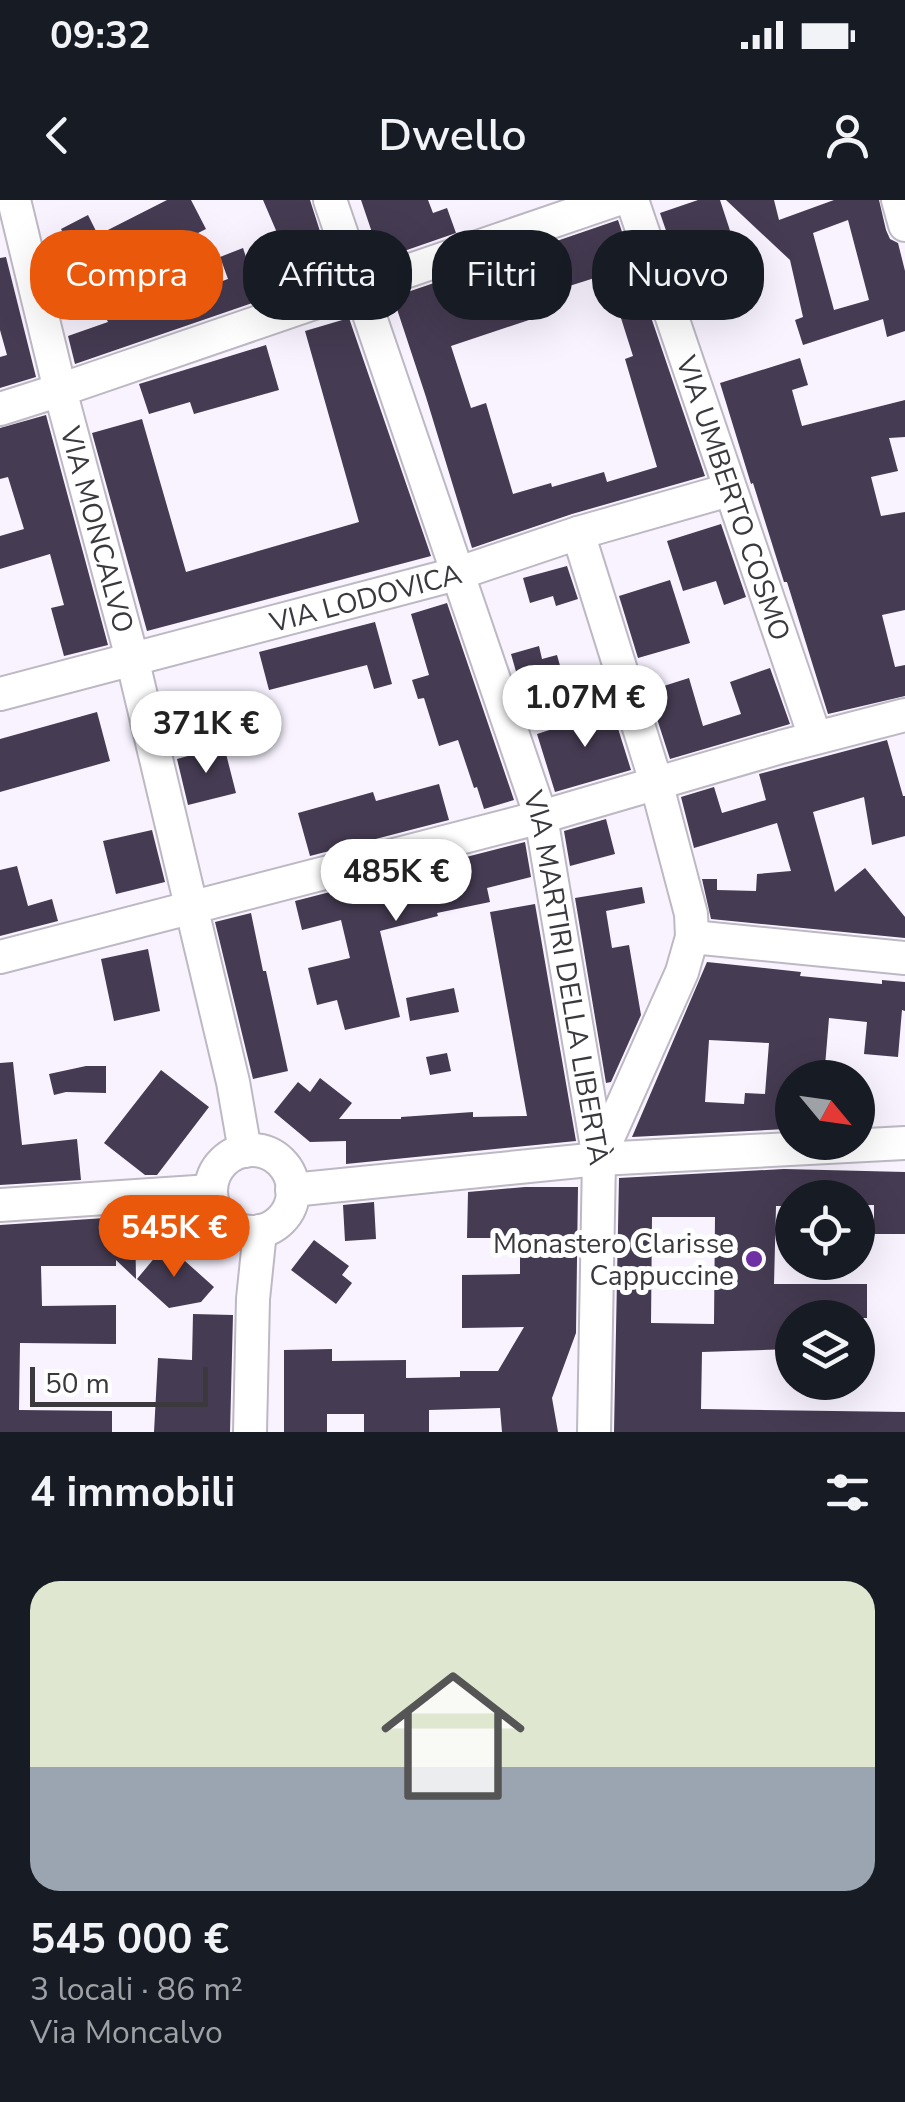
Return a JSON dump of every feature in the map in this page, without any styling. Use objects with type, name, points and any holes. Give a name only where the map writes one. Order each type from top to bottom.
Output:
[{"type":"street","name":"VIA MONCALVO","points":[[14,200],[132,658],[234,1082],[245,1151]]},
{"type":"street","name":"VIA MARTIRI DELLA LIBERTÀ","points":[[330,200],[340,230]]},
{"type":"street","points":[[412,270],[614,200]]},
{"type":"street","name":"VIA UMBERTO COSMO","points":[[632,200],[815,737]]},
{"type":"street","points":[[898,200],[905,225]]},
{"type":"street","points":[[0,409],[266,320]]},
{"type":"street","name":"VIA MARTIRI DELLA LIBERTÀ","points":[[371,320],[540,817],[599,1158],[594,1432]]},
{"type":"street","name":"VIA LODOVICA","points":[[0,694],[456,574],[729,490]]},
{"type":"street","points":[[578,534],[656,782],[691,914],[692,937],[682,972],[599,1158]]},
{"type":"street","points":[[0,957],[540,817],[815,737],[905,715]]},
{"type":"street","points":[[692,937],[905,958]]},
{"type":"street","points":[[292,1190],[599,1158],[905,1143]]},
{"type":"street","points":[[245,1151],[265,1152],[286,1168],[292,1190],[290,1206],[283,1217],[273,1226],[246,1232],[233,1228],[214,1208],[212,1180],[228,1158],[245,1151]]},
{"type":"street","points":[[0,1204],[212,1191]]},
{"type":"street","points":[[250,1432],[253,1299],[260,1231]]},
{"type":"building","points":[[167,200],[191,200],[206,229],[204,230],[108,230]]},
{"type":"building","points":[[263,200],[310,200],[320,230],[276,230]]},
{"type":"building","points":[[361,200],[428,200],[433,213],[447,208],[455,230],[432,230],[432,241],[412,248],[412,230],[371,230]]},
{"type":"building","points":[[698,200],[720,200],[730,230],[666,230],[660,213]]},
{"type":"building","points":[[726,200],[774,200],[779,220],[834,200],[879,200],[886,230],[890,239],[898,243],[905,271],[905,331],[887,337],[883,319],[803,345],[795,320],[803,317],[790,260],[764,236],[764,230],[758,230]],"holes":[[[848,220],[869,300],[834,310],[813,233]]]},
{"type":"building","points":[[88,215],[96,230],[62,230],[61,229]]},
{"type":"building","points":[[618,220],[621,230],[592,230],[592,279],[572,285],[572,236]]},
{"type":"building","points":[[243,248],[243,306],[223,313],[223,281],[228,279],[223,256]]},
{"type":"building","points":[[6,257],[36,377],[0,388],[0,357],[7,355],[0,330],[0,258]]},
{"type":"building","points":[[432,284],[432,320],[529,320],[451,346],[471,408],[486,403],[513,494],[604,472],[607,482],[657,467],[625,359],[633,356],[622,320],[652,320],[705,476],[472,548],[401,320],[412,320],[412,290]]},
{"type":"building","points":[[203,320],[75,364],[68,336],[108,322]]},
{"type":"building","points":[[350,320],[431,556],[147,631],[92,433],[142,419],[186,572],[359,522],[305,331]]},
{"type":"building","points":[[266,345],[279,390],[194,414],[190,402],[149,414],[139,384]]},
{"type":"building","points":[[800,358],[808,385],[792,390],[802,426],[905,400],[905,437],[889,438],[898,471],[871,477],[881,516],[905,512],[905,610],[882,615],[895,667],[905,665],[905,696],[828,714],[720,383]]},
{"type":"building","points":[[46,415],[108,645],[64,656],[51,608],[64,605],[50,554],[0,569],[0,536],[24,529],[8,477],[0,479],[0,428]]},
{"type":"building","points":[[721,524],[746,597],[724,605],[716,581],[683,591],[667,541]]},
{"type":"building","points":[[567,566],[578,599],[556,606],[553,596],[530,603],[523,578]]},
{"type":"building","points":[[670,580],[690,643],[638,658],[619,596]]},
{"type":"building","points":[[447,603],[514,800],[484,809],[458,740],[439,746],[424,698],[418,699],[412,680],[429,675],[411,614]]},
{"type":"building","points":[[375,622],[392,684],[374,689],[367,665],[269,690],[259,652]]},
{"type":"building","points":[[539,646],[542,659],[557,655],[563,676],[521,689],[511,654]]},
{"type":"building","points":[[770,668],[790,724],[670,759],[648,691],[689,678],[703,726],[741,714],[730,682]]},
{"type":"building","points":[[610,703],[631,770],[555,792],[537,734],[593,716],[591,708]]},
{"type":"building","points":[[97,712],[110,761],[0,792],[0,739]]},
{"type":"building","points":[[887,740],[905,796],[905,836],[872,845],[864,797],[813,812],[835,892],[865,868],[905,917],[905,938],[711,919],[702,879],[717,879],[717,890],[756,891],[757,874],[791,871],[777,823],[694,848],[681,797],[714,787],[722,813],[766,800],[759,774]]},
{"type":"building","points":[[224,746],[236,793],[188,805],[177,759]]},
{"type":"building","points":[[439,784],[449,820],[310,856],[298,813],[373,792],[376,801]]},
{"type":"building","points":[[606,819],[615,854],[570,866],[564,831]]},
{"type":"building","points":[[152,830],[165,882],[116,894],[103,841]]},
{"type":"building","points":[[525,842],[531,877],[487,888],[490,902],[380,931],[400,1017],[345,1030],[337,1000],[317,1005],[308,968],[350,958],[341,920],[302,930],[295,901]]},
{"type":"building","points":[[17,866],[28,906],[52,899],[58,921],[0,936],[0,870]]},
{"type":"building","points":[[642,887],[645,903],[606,911],[612,948],[629,945],[641,1015],[611,1082],[606,1083],[575,898]]},
{"type":"building","points":[[535,904],[576,1141],[346,1164],[346,1141],[310,1142],[274,1112],[298,1082],[310,1092],[320,1078],[352,1103],[339,1119],[401,1119],[473,1112],[473,1117],[527,1116],[490,912]]},
{"type":"building","points":[[251,913],[288,1071],[253,1079],[215,922]]},
{"type":"building","points":[[148,949],[160,1011],[114,1021],[101,959]]},
{"type":"building","points":[[707,962],[801,972],[800,976],[882,984],[882,980],[905,982],[898,1057],[864,1054],[867,1022],[829,1018],[826,1060],[775,1060],[775,1130],[632,1137]],"holes":[[[709,1040],[769,1043],[765,1094],[745,1093],[744,1104],[705,1102]]]},
{"type":"building","points":[[454,988],[459,1012],[410,1021],[406,998]]},
{"type":"building","points":[[447,1053],[451,1071],[430,1075],[426,1057]]},
{"type":"building","points":[[13,1062],[22,1145],[77,1139],[81,1180],[0,1185],[0,1063]]},
{"type":"building","points":[[106,1066],[106,1093],[54,1095],[49,1074]]},
{"type":"building","points":[[161,1070],[209,1107],[157,1175],[145,1175],[104,1143]]},
{"type":"building","points":[[784,1169],[905,1172],[905,1234],[875,1234],[875,1180],[775,1180],[774,1284],[867,1284],[867,1300],[775,1300],[775,1350],[702,1352],[701,1409],[905,1412],[905,1432],[614,1432],[619,1178]],"holes":[[[652,1217],[715,1217],[714,1324],[651,1323]]]},
{"type":"building","points":[[578,1187],[576,1333],[552,1398],[558,1432],[502,1432],[500,1408],[429,1410],[429,1432],[364,1432],[364,1414],[327,1414],[327,1432],[284,1432],[284,1350],[332,1349],[332,1361],[406,1360],[406,1378],[460,1377],[460,1371],[498,1371],[524,1327],[462,1328],[462,1275],[520,1274],[520,1238],[467,1238],[468,1192]]},
{"type":"building","points":[[374,1202],[376,1239],[345,1241],[343,1205]]},
{"type":"building","points":[[135,1216],[136,1279],[116,1260],[116,1266],[41,1266],[42,1306],[116,1305],[116,1344],[20,1343],[19,1410],[112,1411],[112,1432],[0,1432],[0,1225]]},
{"type":"building","points":[[314,1240],[349,1266],[342,1275],[352,1283],[336,1304],[291,1270]]},
{"type":"building","points":[[166,1244],[214,1287],[201,1302],[169,1308],[137,1279]]},
{"type":"building","points":[[193,1314],[233,1315],[230,1432],[154,1432],[158,1358],[192,1360]]},
{"type":"place","name":"Monastero Clarisse Cappuccine","points":[[754,1259]]}]
